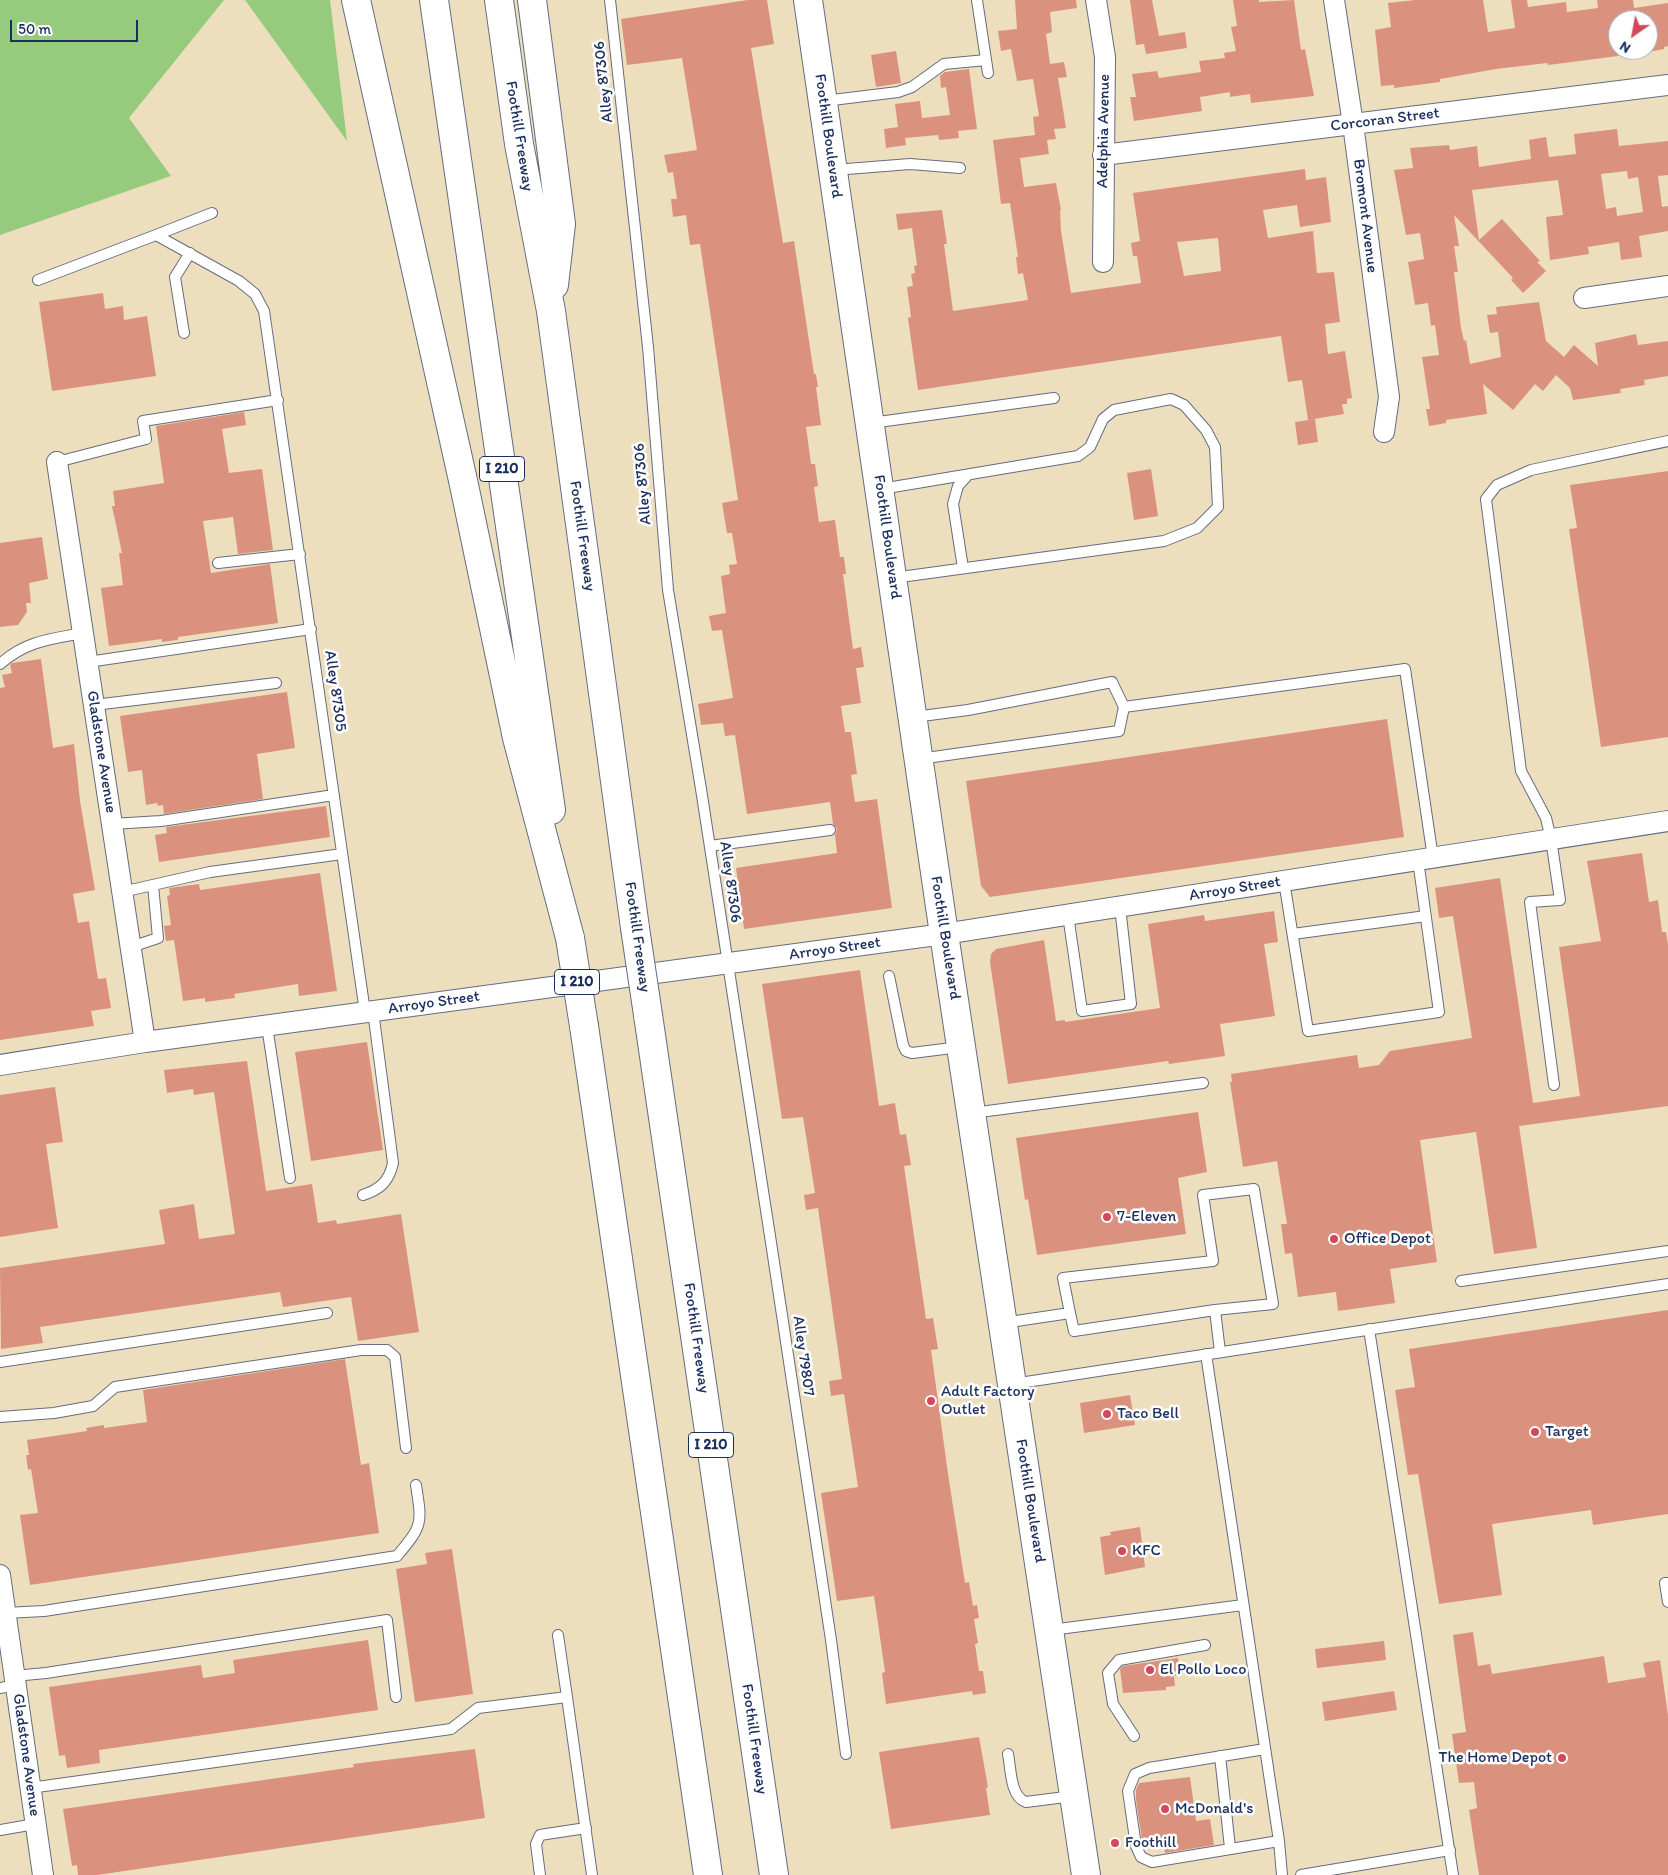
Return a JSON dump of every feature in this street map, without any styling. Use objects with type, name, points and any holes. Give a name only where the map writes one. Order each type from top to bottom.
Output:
[{"type":"main road","points":[[356,0],[464,485],[517,738],[570,938]]},
{"type":"main road","name":"I 210","points":[[434,0],[708,1875]]},
{"type":"main road","name":"Foothill Freeway","points":[[499,0],[519,144],[551,311],[635,928],[774,1875]]},
{"type":"main road","points":[[532,0],[561,224],[551,311]]},
{"type":"main road","name":"Foothill Boulevard","points":[[808,0],[918,760],[1086,1875]]},
{"type":"street","name":"Adelphia Avenue","points":[[1096,0],[1105,56],[1103,262]]},
{"type":"street","name":"Bromont Avenue","points":[[1334,0],[1353,124],[1389,397],[1384,432]]},
{"type":"street","name":"Corcoran Street","points":[[1103,155],[1668,84]]},
{"type":"street","points":[[1584,298],[1668,286]]},
{"type":"street","name":"Gladstone Avenue","points":[[58,462],[145,1042]]},
{"type":"street","name":"Arroyo Street","points":[[0,1065],[145,1042],[944,934],[1668,821]]},
{"type":"street","name":"Gladstone Avenue","points":[[0,1575],[6,1613],[5,1649],[30,1788],[43,1875]]},
{"type":"lane","name":"Alley 87306","points":[[610,0],[648,347],[668,590],[710,846],[727,964]]},
{"type":"lane","points":[[977,0],[988,73]]},
{"type":"lane","points":[[823,101],[898,92],[912,87],[944,64],[986,60]]},
{"type":"lane","points":[[833,170],[910,164],[960,168]]},
{"type":"lane","points":[[38,280],[212,213]]},
{"type":"lane","name":"Alley 87305","points":[[156,235],[240,281],[255,294],[264,311],[342,854],[393,1163],[385,1183],[376,1190],[363,1195]]},
{"type":"lane","points":[[184,333],[175,277],[190,253]]},
{"type":"lane","points":[[870,424],[1054,398]]},
{"type":"lane","points":[[880,490],[1078,456],[1090,447],[1104,420],[1114,410],[1171,399],[1184,405],[1206,430],[1215,447],[1218,507],[1197,528],[1164,541],[893,578]]},
{"type":"lane","points":[[58,462],[146,439],[143,421],[278,400]]},
{"type":"lane","points":[[1554,1085],[1530,902],[1560,900],[1546,818],[1521,771],[1486,499],[1497,484],[1531,470],[1668,441]]},
{"type":"lane","points":[[963,568],[953,504],[958,486],[968,475]]},
{"type":"lane","points":[[218,563],[300,554]]},
{"type":"lane","points":[[88,662],[311,629]]},
{"type":"lane","points":[[0,664],[14,651],[38,641],[83,633]]},
{"type":"lane","points":[[1124,707],[1405,669],[1426,859],[1426,916],[1439,1012],[1308,1031],[1284,881]]},
{"type":"lane","points":[[913,718],[968,710],[1112,682],[1124,707],[1119,731],[918,760]]},
{"type":"lane","points":[[94,705],[276,683]]},
{"type":"lane","points":[[112,824],[161,821],[334,795]]},
{"type":"lane","points":[[710,846],[830,830]]},
{"type":"lane","points":[[122,892],[210,872],[342,854]]},
{"type":"lane","points":[[131,947],[158,938],[153,885]]},
{"type":"lane","points":[[1068,915],[1082,1011],[1131,1004],[1120,907]]},
{"type":"lane","points":[[1293,934],[1426,916]]},
{"type":"lane","name":"Alley 79807","points":[[727,964],[831,1640],[846,1754]]},
{"type":"lane","points":[[889,976],[903,1046],[906,1051],[912,1053],[961,1047]]},
{"type":"lane","points":[[267,1026],[290,1178]]},
{"type":"lane","points":[[971,1113],[1203,1083]]},
{"type":"lane","points":[[1254,1189],[1273,1304],[1214,1310],[1074,1332],[1063,1278],[1213,1261],[1203,1195],[1254,1189]]},
{"type":"lane","points":[[1461,1281],[1668,1251]]},
{"type":"lane","points":[[1012,1384],[1668,1284]]},
{"type":"lane","points":[[1214,1310],[1220,1352]]},
{"type":"lane","points":[[0,1362],[327,1313]]},
{"type":"lane","points":[[1002,1323],[1070,1313]]},
{"type":"lane","points":[[1369,1329],[1453,1875]]},
{"type":"lane","points":[[0,1418],[54,1413],[93,1406],[115,1388],[361,1350],[387,1350],[395,1357],[406,1448]]},
{"type":"lane","points":[[1206,1354],[1279,1840],[1282,1875]]},
{"type":"lane","points":[[6,1613],[44,1611],[397,1556],[412,1538],[422,1519],[416,1485]]},
{"type":"lane","points":[[1668,1582],[1665,1583],[1668,1602]]},
{"type":"lane","points":[[1049,1630],[1244,1605]]},
{"type":"lane","points":[[10,1683],[46,1673],[387,1620],[396,1698]]},
{"type":"lane","points":[[558,1635],[592,1875]]},
{"type":"lane","points":[[1134,1736],[1113,1704],[1108,1673],[1112,1665],[1119,1660],[1205,1645]]},
{"type":"lane","points":[[30,1788],[451,1729],[478,1708],[567,1697]]},
{"type":"lane","points":[[1265,1749],[1149,1768],[1135,1774],[1128,1791],[1136,1846],[1141,1857],[1152,1862],[1279,1840]]},
{"type":"lane","points":[[1008,1754],[1016,1793],[1020,1800],[1026,1802],[1074,1796]]},
{"type":"lane","points":[[1220,1756],[1230,1848]]},
{"type":"lane","points":[[0,1830],[36,1824]]},
{"type":"lane","points":[[540,1875],[536,1844],[540,1835],[586,1828]]},
{"type":"lane","points":[[1300,1875],[1450,1850]]},
{"type":"green space","points":[[0,0],[224,0],[129,118],[171,176],[0,235]]},
{"type":"green space","points":[[245,0],[330,0],[347,141]]},
{"type":"building","points":[[748,0],[767,0],[774,44],[751,48],[783,243],[794,241],[814,374],[816,374],[818,387],[816,387],[821,425],[806,427],[811,464],[815,464],[818,486],[814,487],[819,522],[835,520],[840,557],[844,557],[846,574],[843,574],[853,649],[861,647],[864,667],[856,668],[861,703],[841,706],[845,732],[851,732],[857,774],[851,775],[855,802],[877,799],[892,908],[744,929],[736,868],[837,853],[835,835],[837,829],[833,824],[830,802],[747,814],[735,735],[725,736],[723,723],[701,725],[698,704],[733,698],[722,630],[712,631],[709,616],[726,613],[721,576],[730,574],[729,565],[737,564],[732,533],[727,533],[722,503],[738,500],[700,244],[690,245],[686,215],[673,217],[671,199],[677,199],[673,172],[668,173],[664,155],[697,150],[682,58],[627,65],[621,19]]},
{"type":"building","points":[[1015,0],[1076,0],[1077,8],[1050,12],[1052,32],[1046,34],[1050,64],[1064,62],[1067,77],[1058,78],[1066,128],[1054,129],[1056,139],[1047,140],[1049,154],[1020,158],[1024,187],[1056,183],[1061,210],[1061,231],[1071,293],[1141,283],[1137,256],[1133,256],[1131,243],[1140,241],[1133,193],[1305,169],[1306,180],[1326,177],[1331,222],[1300,227],[1297,205],[1263,210],[1268,238],[1313,231],[1317,273],[1334,272],[1340,322],[1325,324],[1328,354],[1345,351],[1352,398],[1347,399],[1347,404],[1342,404],[1344,414],[1308,420],[1302,380],[1288,382],[1281,336],[918,390],[908,318],[911,317],[907,287],[913,286],[911,274],[915,273],[914,266],[917,265],[912,228],[898,230],[896,214],[942,210],[947,244],[944,244],[953,311],[1028,300],[1023,273],[1018,274],[1016,257],[1018,257],[1010,203],[1001,204],[993,140],[1035,135],[1033,117],[1039,116],[1033,79],[1017,81],[1011,49],[1001,51],[998,31],[1017,29]],"holes":[[[1218,238],[1221,271],[1184,276],[1177,242]]]},
{"type":"building","points":[[1130,0],[1152,0],[1159,36],[1185,32],[1187,48],[1146,54],[1144,44],[1136,45]]},
{"type":"building","points":[[1233,0],[1259,0],[1259,2],[1294,0],[1301,50],[1305,49],[1314,96],[1251,103],[1250,94],[1230,97],[1230,92],[1200,97],[1202,111],[1134,121],[1130,97],[1136,97],[1132,74],[1157,71],[1159,78],[1201,72],[1199,61],[1225,58],[1224,53],[1236,51],[1231,27],[1237,26]]},
{"type":"building","points":[[1415,0],[1483,0],[1488,32],[1515,28],[1511,0],[1527,0],[1528,7],[1566,2],[1567,12],[1598,8],[1597,0],[1633,0],[1634,8],[1668,3],[1668,46],[1658,50],[1658,10],[1608,10],[1608,57],[1496,69],[1440,79],[1440,82],[1394,88],[1394,85],[1381,86],[1375,30],[1391,27],[1388,3]]},
{"type":"building","points":[[896,51],[901,83],[876,87],[871,55]]},
{"type":"building","points":[[969,69],[977,129],[958,131],[959,138],[939,140],[938,135],[905,138],[906,145],[886,148],[884,129],[898,127],[895,104],[920,101],[922,118],[950,115],[946,87],[941,88],[940,76],[945,72]]},
{"type":"building","points":[[1617,129],[1619,146],[1668,141],[1668,175],[1658,176],[1662,207],[1668,206],[1668,231],[1639,236],[1642,257],[1621,260],[1619,242],[1588,247],[1589,254],[1550,260],[1546,217],[1563,215],[1558,180],[1472,190],[1479,240],[1502,219],[1540,261],[1537,262],[1546,271],[1523,293],[1511,280],[1513,278],[1454,215],[1459,246],[1454,246],[1458,272],[1454,272],[1461,328],[1464,341],[1466,340],[1470,364],[1501,357],[1498,332],[1490,333],[1487,315],[1497,314],[1496,307],[1539,302],[1546,341],[1564,357],[1574,345],[1598,366],[1595,343],[1636,334],[1638,345],[1668,341],[1668,376],[1644,380],[1645,385],[1620,389],[1621,393],[1573,400],[1570,388],[1556,375],[1543,391],[1535,384],[1513,410],[1483,384],[1487,414],[1446,420],[1446,423],[1429,426],[1426,409],[1430,409],[1422,357],[1439,355],[1435,325],[1431,326],[1428,303],[1415,305],[1408,262],[1424,259],[1420,233],[1406,235],[1394,170],[1413,168],[1410,148],[1449,145],[1450,150],[1477,146],[1479,167],[1531,159],[1529,140],[1546,137],[1549,157],[1576,154],[1574,134]],"holes":[[[1627,171],[1628,179],[1638,177],[1643,212],[1617,216],[1616,207],[1606,209],[1601,174]]]},
{"type":"building","points":[[103,293],[105,309],[123,306],[124,320],[147,316],[156,376],[52,391],[39,302]]},
{"type":"building","points":[[244,412],[246,425],[222,429],[229,473],[262,469],[273,550],[238,554],[233,517],[203,521],[211,573],[270,564],[278,623],[178,637],[178,640],[162,642],[162,639],[109,646],[101,588],[123,585],[119,553],[122,553],[112,506],[115,506],[113,491],[164,483],[156,426]]},
{"type":"building","points":[[1315,419],[1318,442],[1298,445],[1295,422]]},
{"type":"building","points":[[1151,469],[1158,516],[1134,520],[1127,473]]},
{"type":"building","points":[[1668,471],[1668,737],[1601,747],[1569,529],[1577,528],[1570,485]]},
{"type":"building","points":[[42,537],[48,579],[29,583],[31,603],[26,603],[27,612],[18,625],[0,627],[0,543]]},
{"type":"building","points":[[41,659],[53,748],[74,744],[80,801],[95,890],[73,894],[78,923],[89,921],[98,979],[106,978],[111,1008],[91,1011],[94,1026],[0,1040],[0,688],[5,687],[2,675],[12,673],[10,665],[12,663]]},
{"type":"building","points":[[287,692],[295,748],[257,754],[263,799],[164,814],[163,805],[158,806],[157,803],[146,805],[142,770],[128,772],[120,716]]},
{"type":"building","points":[[1387,719],[1404,837],[990,897],[981,886],[966,781]]},
{"type":"building","points":[[326,806],[330,837],[159,862],[155,835],[167,833],[166,827]]},
{"type":"building","points":[[1642,853],[1649,902],[1658,900],[1662,932],[1666,932],[1668,945],[1668,1106],[1519,1126],[1537,1248],[1494,1254],[1476,1132],[1420,1140],[1437,1262],[1390,1269],[1395,1303],[1338,1311],[1336,1292],[1298,1297],[1292,1253],[1285,1254],[1281,1224],[1287,1224],[1277,1161],[1243,1167],[1230,1082],[1232,1082],[1231,1074],[1357,1055],[1359,1068],[1379,1065],[1390,1051],[1472,1038],[1453,916],[1439,918],[1435,888],[1500,878],[1533,1103],[1580,1096],[1559,947],[1601,941],[1587,861]]},
{"type":"building","points":[[320,873],[337,991],[299,996],[298,984],[234,994],[235,998],[205,1002],[205,998],[183,1001],[174,940],[166,941],[164,926],[171,925],[167,896],[170,895],[169,888],[199,884],[200,890]]},
{"type":"building","points":[[1274,911],[1278,942],[1264,944],[1275,1016],[1220,1024],[1225,1056],[1169,1064],[1168,1061],[1008,1084],[990,962],[991,954],[996,949],[1044,940],[1056,1021],[1065,1020],[1065,1022],[1160,1008],[1148,924],[1204,915],[1205,921]]},
{"type":"building","points":[[860,970],[879,1106],[895,1103],[900,1135],[906,1134],[911,1165],[904,1166],[926,1319],[933,1318],[938,1349],[931,1350],[948,1474],[965,1583],[969,1582],[973,1606],[977,1605],[979,1618],[974,1619],[978,1643],[975,1644],[979,1671],[983,1671],[986,1693],[973,1695],[972,1691],[886,1704],[882,1673],[885,1672],[874,1596],[837,1601],[821,1493],[858,1487],[844,1394],[831,1396],[829,1381],[842,1379],[818,1208],[806,1210],[804,1195],[815,1193],[803,1117],[782,1119],[762,984]]},
{"type":"building","points":[[367,1042],[383,1150],[311,1161],[295,1052]]},
{"type":"building","points":[[247,1061],[266,1191],[312,1184],[318,1223],[336,1220],[337,1224],[401,1214],[419,1332],[358,1341],[351,1297],[283,1307],[280,1292],[40,1327],[43,1343],[1,1349],[0,1268],[165,1244],[159,1210],[194,1204],[199,1239],[235,1234],[214,1092],[194,1095],[193,1089],[167,1093],[164,1070]]},
{"type":"building","points":[[55,1087],[63,1142],[46,1144],[58,1228],[0,1237],[0,1095]]},
{"type":"building","points":[[1198,1112],[1207,1172],[1178,1178],[1186,1234],[1037,1255],[1028,1199],[1025,1200],[1016,1138]]},
{"type":"building","name":"Target","points":[[1668,1310],[1668,1514],[1593,1525],[1591,1510],[1492,1524],[1502,1595],[1439,1604],[1418,1474],[1408,1475],[1395,1390],[1415,1387],[1409,1349]]},
{"type":"building","points":[[345,1359],[361,1465],[369,1463],[379,1533],[30,1585],[20,1515],[38,1513],[31,1469],[28,1470],[27,1440],[87,1431],[86,1428],[104,1425],[104,1428],[147,1422],[143,1390]]},
{"type":"building","name":"Taco Bell","points":[[1130,1395],[1135,1425],[1084,1433],[1080,1403]]},
{"type":"building","name":"KFC","points":[[1140,1527],[1145,1567],[1105,1575],[1100,1537],[1111,1535],[1110,1532]]},
{"type":"building","points":[[452,1549],[473,1694],[415,1702],[396,1569],[427,1564],[425,1553]]},
{"type":"building","name":"The Home Depot","points":[[1473,1632],[1478,1666],[1490,1664],[1492,1674],[1604,1656],[1608,1683],[1646,1677],[1643,1663],[1660,1660],[1668,1715],[1668,1875],[1479,1875],[1469,1810],[1477,1808],[1474,1782],[1459,1783],[1452,1734],[1466,1732],[1453,1635]]},
{"type":"building","points":[[368,1640],[378,1710],[99,1750],[100,1763],[67,1768],[65,1755],[59,1756],[49,1687],[201,1665],[203,1678],[235,1673],[233,1660]]},
{"type":"building","points":[[1384,1641],[1386,1660],[1317,1668],[1315,1649]]},
{"type":"building","name":"El Pollo Loco","points":[[1178,1658],[1180,1675],[1174,1676],[1175,1686],[1166,1687],[1166,1690],[1123,1693],[1120,1669],[1123,1666]]},
{"type":"building","points":[[1394,1691],[1397,1710],[1325,1721],[1322,1702]]},
{"type":"building","points":[[979,1737],[988,1787],[986,1788],[990,1815],[891,1829],[879,1752]]},
{"type":"building","points":[[475,1749],[485,1818],[97,1875],[78,1875],[77,1865],[72,1866],[63,1809],[354,1767],[353,1764]]},
{"type":"building","name":"McDonald's","points":[[1190,1777],[1196,1821],[1210,1819],[1214,1845],[1165,1853],[1164,1846],[1147,1848],[1146,1840],[1142,1840],[1136,1800],[1136,1790],[1139,1783]]},
{"type":"place","name":"7-Eleven","points":[[1107,1217]]},
{"type":"place","name":"Office Depot","points":[[1334,1239]]},
{"type":"place","name":"Adult Factory Outlet","points":[[931,1401]]},
{"type":"place","name":"Taco Bell","points":[[1107,1414]]},
{"type":"place","name":"Target","points":[[1535,1432]]},
{"type":"place","name":"KFC","points":[[1122,1551]]},
{"type":"place","name":"El Pollo Loco","points":[[1150,1670]]},
{"type":"place","name":"The Home Depot","points":[[1562,1758]]},
{"type":"place","name":"McDonald's","points":[[1165,1809]]},
{"type":"place","name":"Foothill","points":[[1115,1843]]}]
